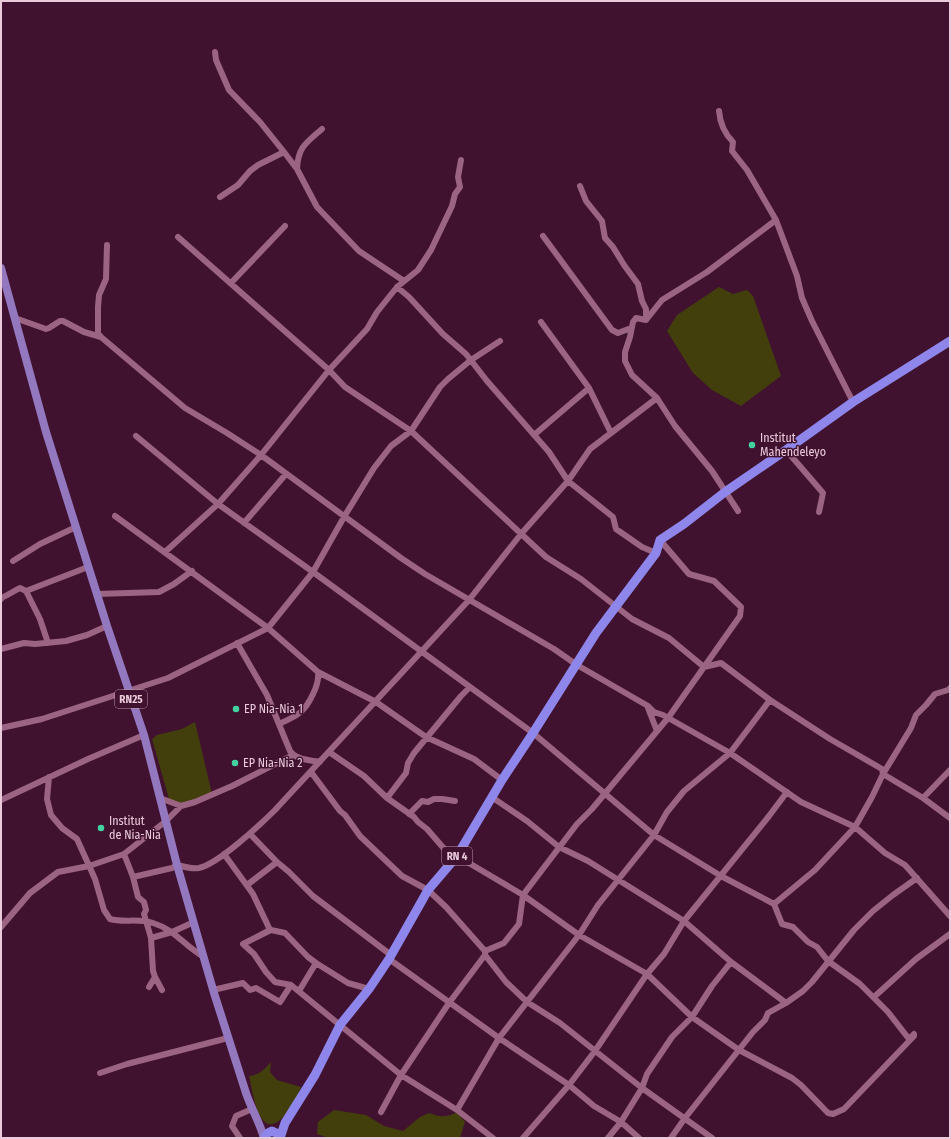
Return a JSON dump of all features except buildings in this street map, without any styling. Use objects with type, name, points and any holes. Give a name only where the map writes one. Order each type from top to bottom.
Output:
[{"type":"highway","points":[[660,540],[684,524],[725,492],[853,402],[950,341]]},
{"type":"highway","name":"RN 4","points":[[276,1135],[315,1075],[340,1025],[369,989],[390,957],[428,890],[455,858],[502,780],[596,634],[656,552],[660,540]]},
{"type":"highway","points":[[263,1134],[268,1133],[276,1135]]},
{"type":"main road","name":"RN25","points":[[1,268],[46,432],[107,626],[144,735],[177,865],[213,990],[252,1109],[263,1134]]},
{"type":"street","points":[[215,52],[216,60],[229,90],[260,122],[297,169],[317,206],[359,250],[404,281]]},
{"type":"street","points":[[719,111],[720,120],[724,130],[733,142],[732,151],[747,170],[776,220],[798,276],[802,298],[809,315],[853,402]]},
{"type":"street","points":[[297,169],[298,155],[301,148],[322,128]]},
{"type":"street","points":[[220,197],[238,185],[250,171],[258,165],[284,152]]},
{"type":"street","points":[[165,552],[218,504],[261,455],[329,370],[367,329],[377,312],[397,287],[418,270],[440,233],[452,206],[455,194],[460,187],[458,177],[461,160]]},
{"type":"street","points":[[580,186],[586,201],[602,221],[605,238],[614,247],[624,265],[638,284],[642,301],[646,309],[646,320]]},
{"type":"street","points":[[646,320],[662,300],[707,272],[776,220]]},
{"type":"street","points":[[231,283],[285,226]]},
{"type":"street","points":[[543,236],[612,330],[618,333],[631,328]]},
{"type":"street","points":[[178,237],[329,370],[345,388],[411,431],[546,557],[582,579],[632,619],[669,638],[704,667]]},
{"type":"street","points":[[107,245],[106,279],[99,295],[98,333],[184,408],[261,455],[401,558],[469,600],[548,645],[576,665],[648,706],[654,712],[668,718],[730,753],[801,802],[854,827],[885,853],[904,865],[950,916]]},
{"type":"street","points":[[397,287],[409,297],[443,334],[466,354],[487,381],[549,452],[568,481],[613,517],[616,529],[642,547],[656,552]]},
{"type":"street","points":[[15,318],[46,329],[60,321],[63,321],[84,332],[101,337]]},
{"type":"street","points":[[646,320],[636,318],[631,328],[630,337],[625,352],[625,361],[632,375],[657,398],[675,426],[712,471],[738,511]]},
{"type":"street","points":[[541,322],[589,388],[611,433]]},
{"type":"street","points":[[1,728],[42,719],[129,692],[168,678],[268,628],[313,572],[344,517],[381,458],[391,446],[411,431],[440,387],[471,360],[500,341]]},
{"type":"street","points":[[534,435],[589,388]]},
{"type":"street","points":[[133,877],[172,868],[177,865],[196,868],[204,867],[250,834],[311,772],[469,600],[521,534],[568,481],[590,449],[657,398]]},
{"type":"street","points":[[136,436],[218,504],[533,733],[605,792],[654,835],[721,876],[774,904],[782,924],[794,927],[808,942],[817,947],[828,961],[860,984],[888,1012],[909,1039],[914,1034],[914,1036],[844,1109],[834,1114],[828,1113],[801,1085],[792,1078],[739,1050],[692,1017],[647,974],[580,935],[523,895],[455,858],[414,817],[387,798],[364,776],[329,752]]},
{"type":"street","points":[[786,450],[823,493],[819,512]]},
{"type":"street","points":[[244,523],[286,474]]},
{"type":"street","points":[[115,516],[268,628],[318,672],[376,702],[426,737],[474,759],[502,780]]},
{"type":"street","points":[[13,561],[40,544],[76,527]]},
{"type":"street","points":[[381,1112],[401,1075],[449,1002],[485,953],[504,943],[518,924],[523,895],[577,824],[592,809],[668,718],[740,616],[741,607],[714,581],[688,574],[660,540]]},
{"type":"street","points":[[26,591],[88,567]]},
{"type":"street","points":[[97,594],[160,592],[192,571]]},
{"type":"street","points":[[1,599],[14,590],[20,588],[26,591],[40,619],[48,643]]},
{"type":"street","points":[[1,649],[24,643],[36,644],[66,641],[81,637],[107,626]]},
{"type":"street","points":[[237,643],[267,695],[293,755],[320,762]]},
{"type":"street","points":[[704,667],[721,663],[770,700],[830,739],[882,769],[883,774],[922,798],[950,818]]},
{"type":"street","points":[[279,724],[294,718],[306,707],[319,680],[318,672]]},
{"type":"street","points":[[387,798],[406,773],[410,758],[426,737],[470,687]]},
{"type":"street","points":[[774,904],[815,870],[854,827],[872,797],[883,774],[911,728],[916,715],[935,694],[950,688]]},
{"type":"street","points":[[457,1110],[499,1038],[580,935],[598,905],[654,835],[667,812],[684,791],[730,753],[770,700]]},
{"type":"street","points":[[648,706],[657,731]]},
{"type":"street","points":[[1,800],[88,759],[144,735]]},
{"type":"street","points":[[1,927],[30,893],[54,874],[62,870],[90,866],[124,854],[166,821],[181,806],[221,791],[293,755]]},
{"type":"street","points":[[922,798],[950,770]]},
{"type":"street","points":[[311,772],[360,836],[402,876],[428,890],[446,907],[485,953],[506,982],[527,1002],[560,1023],[642,1088],[712,1138]]},
{"type":"street","points":[[49,777],[47,799],[51,815],[62,828],[77,838],[95,879],[104,910],[110,919],[115,921],[136,920],[151,922],[172,932],[190,948],[204,957]]},
{"type":"street","points":[[523,1138],[569,1085],[595,1051],[647,974],[664,954],[684,921],[787,792]]},
{"type":"street","points":[[160,798],[181,806]]},
{"type":"street","points":[[492,798],[527,822],[559,847],[588,861],[684,921],[731,962],[786,1003]]},
{"type":"street","points":[[409,814],[422,801],[428,802],[434,799],[455,801]]},
{"type":"street","points":[[250,834],[313,896],[390,957],[499,1038],[569,1085],[594,1106],[622,1122],[639,1138]]},
{"type":"street","points":[[124,854],[133,877],[138,897],[144,902],[146,910],[144,914],[151,938],[153,971],[162,990]]},
{"type":"street","points":[[224,854],[253,894],[270,930],[243,944]]},
{"type":"street","points":[[247,885],[277,862]]},
{"type":"street","points":[[671,1138],[753,1032],[765,1020],[768,1013],[803,991],[854,930],[873,911],[917,878]]},
{"type":"street","points":[[151,938],[172,932],[194,922]]},
{"type":"street","points":[[243,944],[271,930],[285,933],[308,957],[316,963],[348,983],[369,989]]},
{"type":"street","points":[[874,997],[916,959],[950,934]]},
{"type":"street","points":[[243,944],[254,954],[275,982],[291,985],[401,1075],[457,1110],[493,1138]]},
{"type":"street","points":[[608,1138],[622,1122],[642,1088],[647,1074],[672,1037],[692,1017],[712,986],[731,962]]},
{"type":"street","points":[[299,991],[316,963]]},
{"type":"street","points":[[149,987],[155,977]]},
{"type":"street","points":[[213,990],[242,983],[250,990],[256,988],[280,1002],[291,985]]},
{"type":"street","points":[[100,1074],[127,1064],[228,1038]]},
{"type":"street","points":[[240,1138],[232,1126],[236,1116],[252,1109]]},
{"type":"shaded area","points":[[719,287],[733,294],[747,290],[753,296],[781,376],[741,406],[712,390],[693,373],[667,331],[677,315]]},
{"type":"shaded area","points":[[195,722],[212,794],[181,804],[169,799],[152,739],[157,735],[182,729]]},
{"type":"shaded area","points":[[271,1062],[270,1072],[277,1080],[301,1087],[296,1099],[286,1114],[280,1120],[269,1124],[260,1116],[254,1099],[249,1076],[256,1075],[261,1072]]},
{"type":"shaded area","points":[[334,1110],[366,1115],[384,1126],[403,1131],[420,1117],[429,1113],[443,1116],[457,1112],[465,1122],[460,1138],[329,1138],[317,1134],[318,1122]]},
{"type":"place","name":"Institut Mahendeleyo","points":[[752,445]]},
{"type":"place","name":"EP Nia-Nia 1","points":[[236,709]]},
{"type":"place","name":"EP Nia-Nia 2","points":[[235,763]]},
{"type":"place","name":"Institut de Nia-Nia","points":[[101,828]]}]
